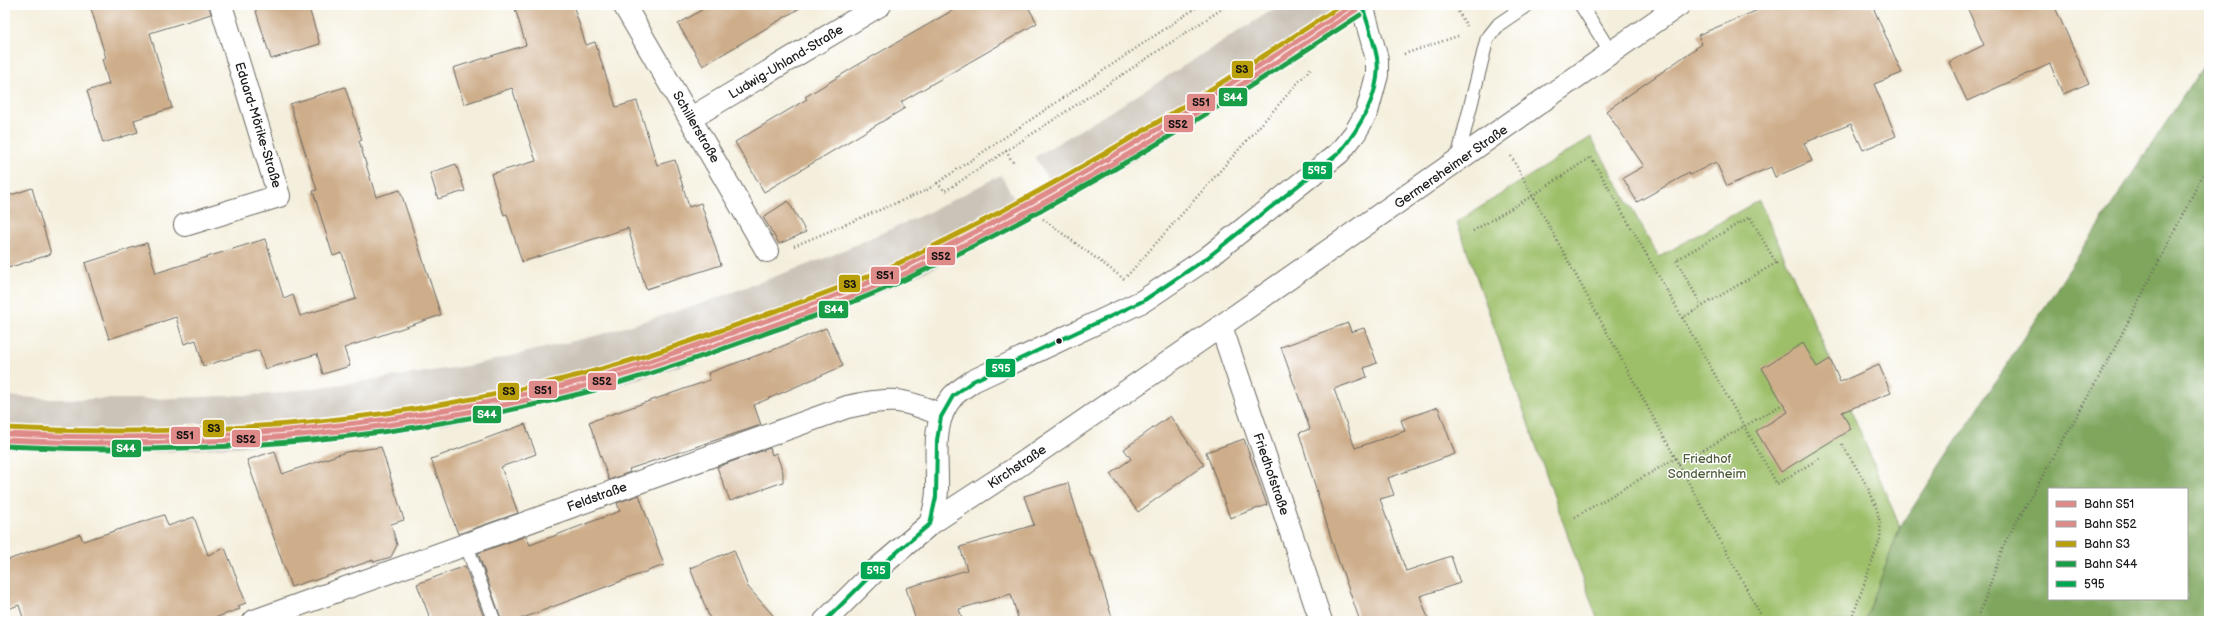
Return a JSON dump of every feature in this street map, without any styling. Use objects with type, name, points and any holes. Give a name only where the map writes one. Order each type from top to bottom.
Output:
[{"type":"street","name":"Eduard-Mörike-Straße","points":[[185,225],[279,196],[221,5]]},
{"type":"street","name":"Schillerstraße","points":[[624,5],[767,250]]},
{"type":"street","name":"Ludwig-Uhland-Straße","points":[[691,118],[880,5]]},
{"type":"street","points":[[930,524],[935,506],[937,488],[937,434],[941,414],[953,396],[973,382],[1143,301],[1176,280],[1236,236],[1339,153],[1355,133],[1367,112],[1377,75],[1376,59],[1362,5]]},
{"type":"street","name":"Germersheimer Straße","points":[[1221,326],[1457,163],[1679,5]]},
{"type":"street","name":"Kirchstraße","points":[[825,621],[876,570],[930,524],[1011,471],[1221,326]]},
{"type":"street","name":"Friedhofstraße","points":[[1221,326],[1321,621]]},
{"type":"street","name":"Feldstraße","points":[[254,621],[847,407],[877,399],[901,401],[920,405],[941,414]]},
{"type":"lane","points":[[1457,163],[1487,39],[1499,24],[1527,5]]},
{"type":"lane","points":[[1581,5],[1611,53]]},
{"type":"lane","points":[[466,544],[494,621]]},
{"type":"path","points":[[767,250],[776,253],[927,190],[1200,5]]},
{"type":"path","points":[[937,183],[945,191],[1228,5]]},
{"type":"path","points":[[1454,5],[1470,31]]},
{"type":"path","points":[[1400,56],[1458,36]]},
{"type":"path","points":[[1043,218],[1124,279],[1311,68]]},
{"type":"path","points":[[1499,133],[1764,621]]},
{"type":"path","points":[[1006,151],[1014,164]]},
{"type":"path","points":[[1473,231],[1532,196],[1591,157],[1776,484],[1820,458]]},
{"type":"path","points":[[1977,621],[2005,542],[2107,363],[2209,163]]},
{"type":"path","points":[[1682,318],[1776,263],[1750,217],[1676,260],[1702,306]]},
{"type":"path","points":[[1679,464],[1783,404]]},
{"type":"path","points":[[1842,444],[1872,497],[1881,531],[1880,540],[1851,621]]},
{"type":"path","points":[[1575,517],[1676,458]]},
{"type":"shaded area","points":[[1280,5],[1329,5],[1341,23],[1299,51],[1287,64],[1115,172],[1061,203],[1035,157],[1125,103]]},
{"type":"shaded area","points":[[1001,175],[1027,222],[954,259],[852,305],[721,353],[613,387],[485,417],[384,434],[280,444],[163,452],[56,451],[5,448],[5,396],[48,399],[153,399],[273,394],[473,365],[599,335],[703,303],[828,257],[929,212]]},
{"type":"green space","points":[[2209,57],[2209,621],[1865,621],[1900,527]]},
{"type":"green space","name":"Friedhof Sondernheim","points":[[1591,137],[1659,257],[1759,200],[1830,359],[1900,527],[1865,621],[1598,621],[1457,222]]},
{"type":"building","points":[[90,5],[209,5],[211,14],[150,33],[172,108],[134,120],[138,132],[103,143],[87,91],[109,84],[102,59],[106,58]]},
{"type":"building","points":[[254,5],[308,5],[320,44],[271,59]]},
{"type":"building","points":[[514,5],[573,5],[586,45],[595,42],[616,107],[637,101],[657,165],[675,160],[689,207],[701,203],[721,265],[646,289],[628,228],[522,262],[507,214],[504,215],[491,174],[536,161],[512,88],[464,104],[453,68],[526,45]]},
{"type":"building","points":[[710,5],[805,5],[703,66],[678,24]]},
{"type":"building","points":[[962,5],[1027,5],[1037,23],[901,102],[905,108],[764,192],[735,142],[807,99],[805,97],[856,66]]},
{"type":"building","points":[[1770,5],[1872,5],[1902,73],[1874,84],[1896,136],[1863,150],[1851,124],[1804,143],[1812,161],[1775,177],[1771,167],[1727,186],[1716,162],[1690,175],[1689,173],[1637,202],[1623,178],[1644,166],[1606,111],[1702,44],[1698,35]]},
{"type":"building","points":[[1966,5],[2054,5],[2089,83],[2063,94],[2050,64],[1967,101],[1949,62],[1984,45]]},
{"type":"building","points":[[345,87],[362,140],[359,141],[376,197],[400,190],[441,315],[344,348],[350,366],[323,374],[317,354],[265,369],[259,350],[203,366],[196,340],[184,344],[176,317],[109,339],[85,263],[147,243],[156,273],[265,239],[284,299],[293,295],[300,316],[356,299],[342,253],[333,256],[313,191],[317,190],[290,104]]},
{"type":"building","points":[[456,164],[465,191],[438,199],[430,173]]},
{"type":"building","points":[[32,188],[51,254],[5,269],[5,197]]},
{"type":"building","points":[[788,201],[806,232],[779,244],[763,217]]},
{"type":"building","points":[[1348,323],[1351,332],[1364,328],[1377,363],[1364,368],[1367,377],[1334,389],[1355,448],[1405,431],[1401,420],[1438,407],[1455,454],[1388,478],[1394,495],[1380,499],[1406,571],[1451,556],[1460,583],[1420,596],[1429,621],[1360,621],[1334,548],[1299,433],[1310,429],[1281,347]]},
{"type":"building","points":[[826,328],[843,366],[754,405],[761,425],[629,469],[630,472],[609,480],[589,422],[710,380],[708,373],[778,348]]},
{"type":"building","points":[[1803,343],[1817,367],[1830,359],[1840,382],[1879,365],[1891,393],[1842,412],[1851,429],[1781,472],[1756,431],[1788,412],[1762,368]]},
{"type":"building","points":[[1170,416],[1204,465],[1138,512],[1110,474],[1131,459],[1124,449]]},
{"type":"building","points":[[525,424],[536,454],[501,467],[518,513],[458,534],[431,459]]},
{"type":"building","points":[[1244,439],[1267,505],[1230,518],[1206,452]]},
{"type":"building","points":[[381,447],[404,520],[391,524],[397,545],[391,557],[374,562],[373,560],[291,587],[247,460],[275,451],[282,474],[346,452]]},
{"type":"building","points":[[770,448],[772,455],[776,453],[783,472],[783,482],[730,501],[717,467]]},
{"type":"building","points":[[1068,483],[1113,621],[1019,621],[1011,594],[959,609],[963,621],[916,621],[906,588],[967,570],[960,547],[1034,525],[1024,496]]},
{"type":"building","points":[[639,495],[664,565],[515,621],[502,621],[478,553],[526,536],[530,545],[620,511],[617,503]]},
{"type":"building","points":[[164,515],[168,526],[194,517],[208,555],[225,548],[246,603],[238,606],[240,609],[206,621],[24,621],[19,605],[5,610],[5,561],[80,534],[83,541]]},
{"type":"building","points":[[734,550],[748,587],[778,621],[711,621],[690,568]]},
{"type":"building","points":[[465,566],[485,621],[431,621],[417,584]]},
{"type":"rail line","name":"S3","points":[[5,428],[78,431],[151,431],[296,423],[369,415],[441,405],[512,391],[583,374],[648,355],[754,319],[847,285],[901,262],[958,234],[1015,204],[1126,141],[1181,108],[1342,5]]},
{"type":"rail line","name":"S51","points":[[5,434],[78,437],[152,437],[298,429],[371,421],[444,410],[516,396],[588,379],[653,360],[778,317],[850,290],[885,276],[961,239],[1019,209],[1132,144],[1244,76],[1353,5]]},
{"type":"rail line","name":"S52","points":[[5,440],[79,443],[152,443],[299,435],[372,427],[445,416],[517,402],[589,385],[655,366],[852,296],[887,282],[963,245],[1021,215],[1135,150],[1191,116],[1356,10]]},
{"type":"rail line","name":"S44","points":[[5,446],[79,449],[152,449],[300,441],[373,433],[446,422],[519,408],[613,385],[721,350],[854,302],[889,287],[965,250],[1023,220],[1138,155],[1250,86],[1360,15]]},
{"type":"transit line","name":"595","points":[[930,524],[936,497],[937,440],[941,417],[953,396],[973,381],[1143,301],[1207,258],[1339,153],[1361,121],[1376,84],[1378,71],[1377,58],[1362,5]]},
{"type":"transit line","name":"595","points":[[825,621],[876,570],[930,524]]}]
